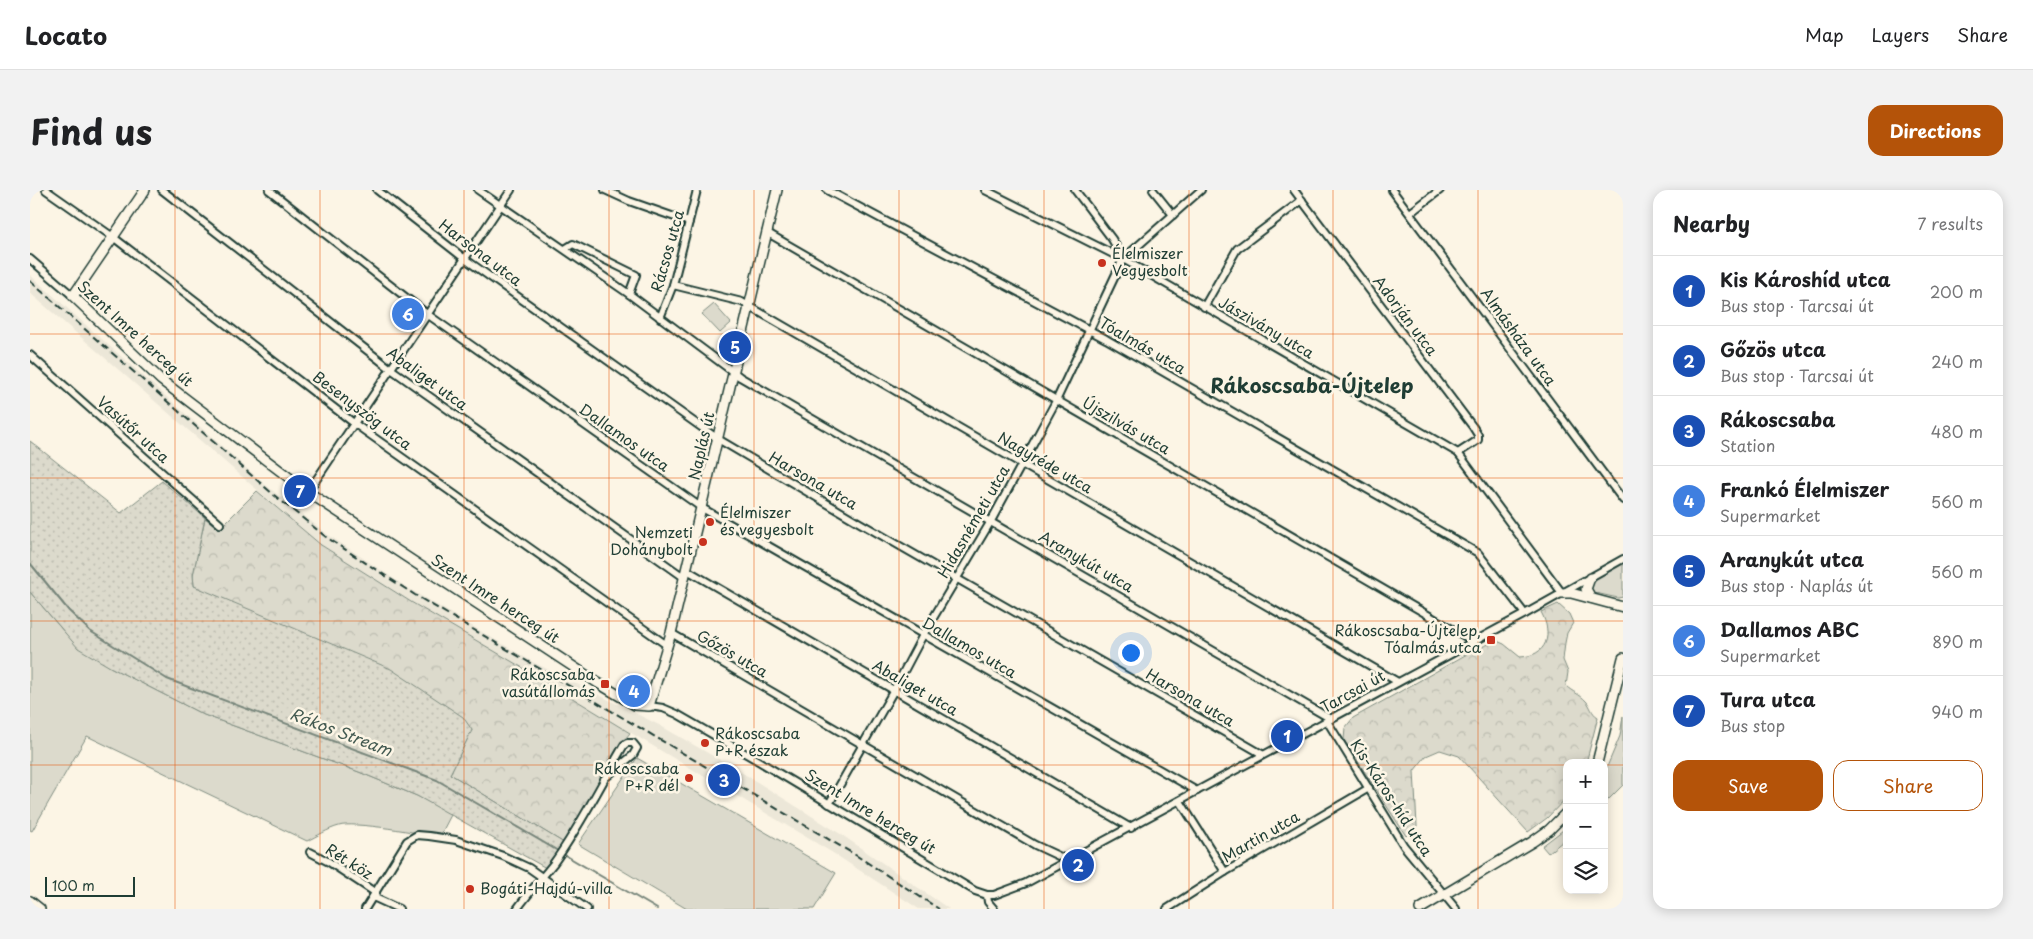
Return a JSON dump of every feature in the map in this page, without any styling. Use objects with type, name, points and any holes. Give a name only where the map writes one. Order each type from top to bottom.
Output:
[{"type":"street","name":"Besenyszög utca","points":[[46,190],[113,237],[355,424],[668,646]]},
{"type":"street","points":[[73,296],[145,190]]},
{"type":"street","name":"Abaliget utca","points":[[162,190],[391,369],[686,574],[894,690],[1131,828]]},
{"type":"street","name":"Dallamos utca","points":[[270,190],[427,314],[702,508],[1196,791]]},
{"type":"street","name":"Harsona utca","points":[[377,190],[465,259],[718,440],[1262,754]]},
{"type":"street","name":"Aranykút utca","points":[[478,190],[629,294],[734,373],[991,521],[1329,720]]},
{"type":"street","points":[[308,492],[511,190]]},
{"type":"street","points":[[605,190],[629,201],[689,222]]},
{"type":"street","name":"Rácsos utca","points":[[660,318],[673,284],[697,190]]},
{"type":"street","name":"Naplás út","points":[[649,706],[668,646],[686,574],[777,190]]},
{"type":"street","name":"Tóalmás utca","points":[[826,190],[1090,330],[1478,553],[1525,614]]},
{"type":"street","name":"Jászivány utca","points":[[985,190],[1123,259],[1458,454],[1562,593]]},
{"type":"street","points":[[1075,190],[1112,239],[1123,259]]},
{"type":"street","points":[[1153,190],[1173,215]]},
{"type":"street","name":"Hidasnémeti utca","points":[[829,804],[894,690],[922,635],[991,521],[1056,401],[1123,259],[1201,190]]},
{"type":"street","name":"Adorján utca","points":[[1294,190],[1478,435],[1478,440],[1458,454]]},
{"type":"street","name":"Almásháza utca","points":[[1392,190],[1623,500]]},
{"type":"street","points":[[1410,213],[1440,190]]},
{"type":"street","points":[[1204,307],[1238,249],[1302,200]]},
{"type":"street","name":"Újszilvás utca","points":[[766,232],[1473,641]]},
{"type":"street","name":"Aranykút utca","points":[[565,249],[573,244],[636,275],[629,294]]},
{"type":"street","name":"Szent Imre herceg út","points":[[30,259],[73,296],[161,380],[308,492],[598,684],[635,705],[663,708],[677,714],[975,891],[987,895]]},
{"type":"street","name":"Nagyréde utca","points":[[673,284],[742,302],[750,306],[1398,682]]},
{"type":"street","name":"Vasútőr utca","points":[[30,355],[220,524]]},
{"type":"street","name":"Tarcsai út","points":[[987,895],[1003,893],[1020,886],[1131,828],[1262,754],[1525,614],[1623,558]]},
{"type":"street","points":[[1590,578],[1586,590],[1590,598]]},
{"type":"street","points":[[1562,593],[1623,607]]},
{"type":"street","name":"Gőzös utca","points":[[671,633],[1035,845],[1067,860]]},
{"type":"street","points":[[1598,759],[1623,658]]},
{"type":"street","name":"Kis-Káros-híd utca","points":[[1329,720],[1404,846],[1456,909]]},
{"type":"street","points":[[517,909],[565,845],[624,745],[633,743],[636,748],[633,755],[604,779]]},
{"type":"street","name":"Martin utca","points":[[1167,909],[1225,872],[1369,788]]},
{"type":"street","points":[[1180,801],[1225,872]]},
{"type":"street","points":[[1420,909],[1532,842],[1549,830],[1563,816]]},
{"type":"street","points":[[365,909],[407,841],[417,835],[456,840],[503,856],[542,877],[587,909]]},
{"type":"street","name":"Rét köz","points":[[310,852],[329,862],[374,895],[399,909]]},
{"type":"street","points":[[987,895],[988,902],[994,909]]},
{"type":"street","points":[[30,901],[40,909]]},
{"type":"shaded area","points":[[30,275],[263,483],[327,534],[406,587],[531,661],[659,725],[741,772],[842,835],[949,909],[919,909],[833,853],[411,602],[321,545],[30,293]]},
{"type":"green space","points":[[714,304],[731,323],[720,333],[702,314]]},
{"type":"green space","points":[[30,441],[121,513],[162,481],[205,518],[193,575],[194,586],[391,669],[463,717],[472,730],[450,774],[564,843],[546,868],[417,796],[359,772],[204,715],[110,667],[78,648],[30,592]]},
{"type":"green space","points":[[257,491],[321,545],[411,602],[630,733],[621,744],[564,843],[450,774],[472,730],[194,586],[193,575],[205,518],[219,529]]},
{"type":"green space","points":[[1623,561],[1623,597],[1618,598],[1591,592],[1589,588],[1593,578]]},
{"type":"green space","points":[[30,592],[65,633],[110,667],[204,715],[359,772],[452,813],[439,838],[388,828],[346,825],[331,829],[307,841],[87,736],[32,831],[30,830]]},
{"type":"green space","points":[[1558,604],[1569,614],[1573,623],[1567,633],[1563,660],[1568,672],[1566,686],[1584,699],[1598,717],[1587,759],[1563,759],[1563,801],[1547,818],[1528,832],[1459,756],[1440,750],[1426,756],[1414,771],[1417,826],[1406,836],[1344,740],[1345,728],[1353,718],[1476,649],[1497,641],[1504,644],[1520,657],[1537,653],[1546,642],[1547,636],[1545,620],[1541,612]]},
{"type":"green space","points":[[1623,716],[1623,785],[1608,800],[1608,764],[1620,736]]},
{"type":"green space","points":[[637,758],[836,873],[814,909],[687,909],[578,844]]},
{"type":"green space","points":[[1563,830],[1563,841],[1548,853],[1542,846]]},
{"type":"waterway","name":"Rákos Stream","points":[[30,563],[69,611],[90,631],[167,679],[437,780],[657,909]]},
{"type":"railway","points":[[30,281],[274,495],[326,537],[415,595],[857,856],[939,909]]},
{"type":"place","name":"Élelmiszer Vegyesbolt","points":[[1102,263]]},
{"type":"place","name":"Dallamos ABC","points":[[408,314]]},
{"type":"place","name":"Aranykút utca","points":[[735,347]]},
{"type":"place","name":"Tura utca","points":[[300,491]]},
{"type":"place","name":"Élelmiszer és vegyesbolt","points":[[710,522]]},
{"type":"place","name":"Nemzeti Dohánybolt","points":[[703,542]]},
{"type":"place","name":"Rákoscsaba-Újtelep, Tóalmás utca","points":[[1491,640]]},
{"type":"place","name":"Rákoscsaba vasútállomás","points":[[605,684]]},
{"type":"place","name":"Frankó Élelmiszer","points":[[634,691]]},
{"type":"place","name":"Kis Károshíd utca","points":[[1287,736]]},
{"type":"place","name":"Rákoscsaba P+R észak","points":[[705,743]]},
{"type":"place","name":"Rákoscsaba P+R dél","points":[[689,778]]},
{"type":"place","name":"Rákoscsaba","points":[[724,780]]},
{"type":"place","name":"Gőzös utca","points":[[1078,865]]},
{"type":"place","name":"Bogáti-Hajdú-villa","points":[[470,889]]},
{"type":"district","name":"Rákoscsaba-Újtelep","points":[[1312,386]]}]
